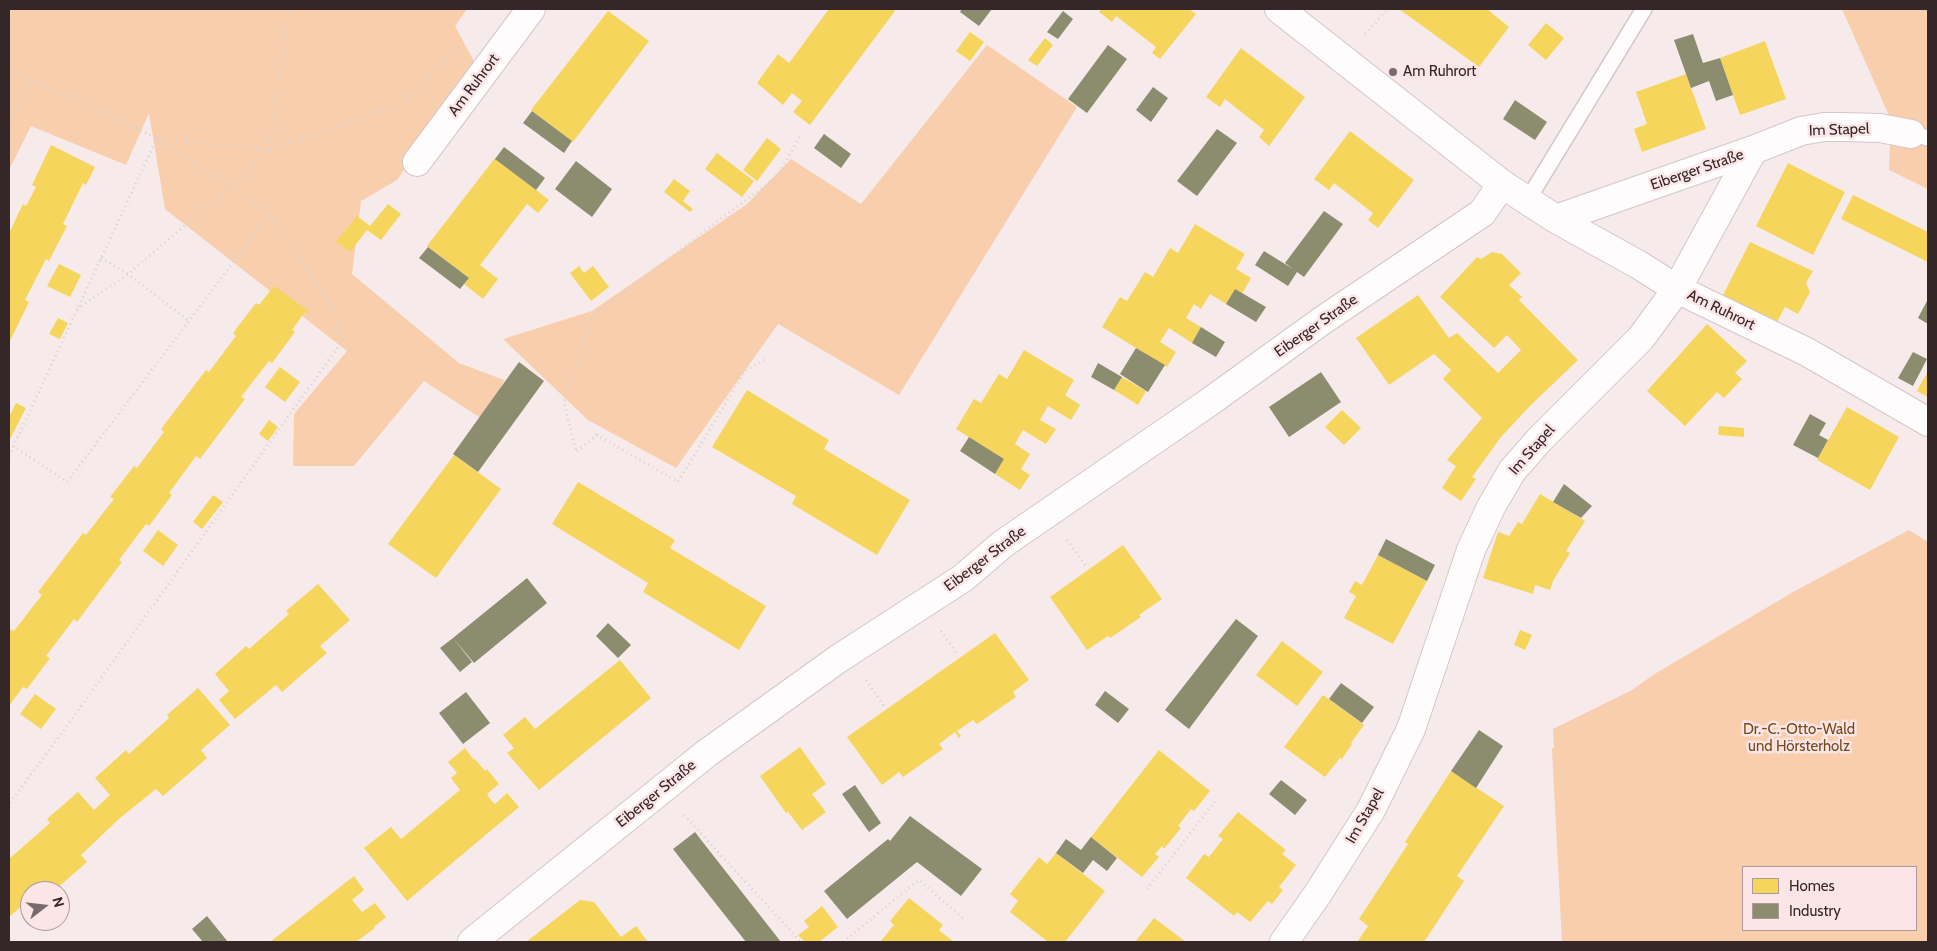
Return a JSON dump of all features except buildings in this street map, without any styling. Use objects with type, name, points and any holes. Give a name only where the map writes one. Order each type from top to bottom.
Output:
[{"type":"street","name":"Am Ruhrort","points":[[417,162],[531,9]]},
{"type":"street","name":"Am Ruhrort","points":[[1279,9],[1502,184],[1527,201],[1639,264],[1677,289],[1807,352],[1928,422]]},
{"type":"street","name":"Im Stapel","points":[[1284,942],[1317,896],[1370,810],[1411,729],[1471,550],[1491,507],[1508,478],[1540,439],[1641,338],[1677,289],[1753,150],[1801,131],[1824,128],[1880,128],[1920,136]]},
{"type":"street","name":"Eiberger Straße","points":[[1556,219],[1753,150]]},
{"type":"street","name":"Eiberger Straße","points":[[472,942],[707,753],[800,686],[963,578],[1004,543],[1200,409],[1323,320],[1482,213],[1502,184]]},
{"type":"lane","points":[[1527,201],[1644,9]]},
{"type":"path","points":[[269,150],[288,18],[291,9]]},
{"type":"path","points":[[77,310],[128,274],[230,187],[269,150],[404,103],[459,46]]},
{"type":"path","points":[[9,70],[157,138],[270,214],[330,302],[343,340],[62,734],[9,804]]},
{"type":"path","points":[[9,127],[32,80]]},
{"type":"path","points":[[764,360],[745,371],[678,482],[597,436],[576,452],[564,402],[593,316],[778,176],[800,136]]},
{"type":"path","points":[[157,138],[269,150]]},
{"type":"path","points":[[9,456],[157,138]]},
{"type":"path","points":[[13,446],[67,482],[270,214]]},
{"type":"path","points":[[101,258],[128,274],[189,321]]},
{"type":"path","points":[[661,791],[801,942]]},
{"type":"path","points":[[1146,889],[1217,799]]},
{"type":"path","points":[[843,942],[919,880],[965,920]]},
{"type":"green space","points":[[9,9],[467,9],[455,26],[477,67],[397,180],[361,201],[352,274],[459,363],[504,380],[488,423],[424,381],[354,466],[293,466],[294,414],[347,351],[165,209],[149,113],[126,165],[31,126],[10,168]]},
{"type":"green space","points":[[1842,9],[1928,9],[1928,189],[1889,170],[1891,120]]},
{"type":"green space","points":[[987,45],[1077,107],[899,395],[778,324],[676,468],[588,420],[503,339],[592,311],[747,204],[791,159],[861,204]]},
{"type":"green space","name":"Dr.-C.-Otto-Wald und Hörsterholz","points":[[1909,530],[1928,542],[1928,942],[1562,942],[1552,749],[1554,747],[1553,729],[1632,690],[1653,675],[1793,592]]},
{"type":"place","name":"Am Ruhrort","points":[[1393,72]]}]
